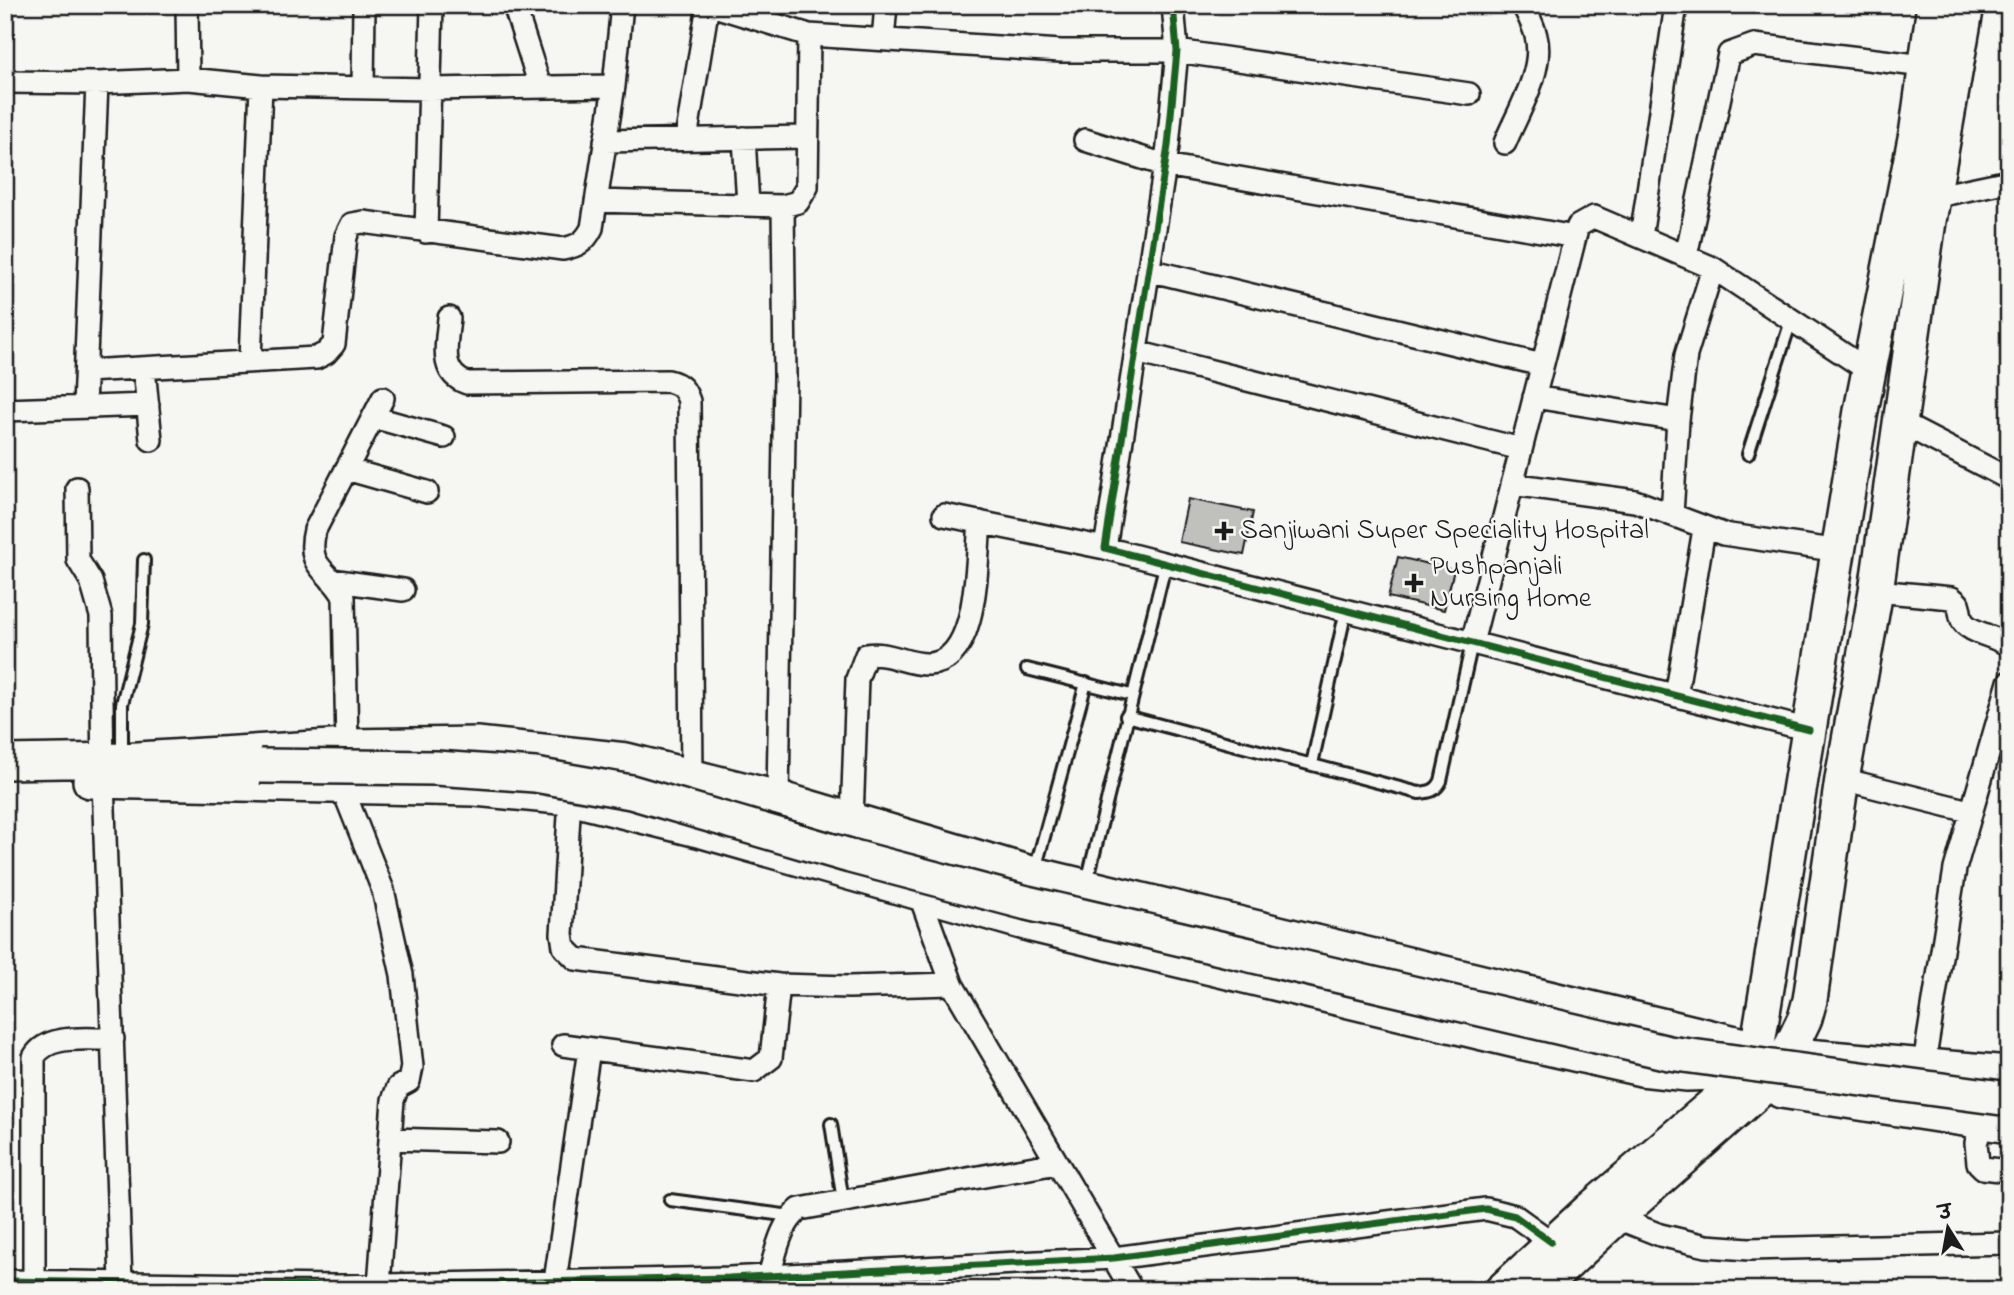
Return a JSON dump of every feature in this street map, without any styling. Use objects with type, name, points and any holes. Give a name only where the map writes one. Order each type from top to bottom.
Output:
[{"type":"main road","points":[[1792,1052],[1810,1000],[1842,779],[1876,592],[1899,422],[1919,200],[1924,66],[1934,5]]},
{"type":"main road","points":[[1500,1290],[1588,1209],[1756,1070],[1869,371],[1919,200],[1967,5]]},
{"type":"main road","points":[[201,769],[347,746],[477,744],[626,760],[778,798],[1034,874],[1203,913],[1756,1070],[1996,1124]]},
{"type":"main road","points":[[5,762],[201,769],[259,766],[436,768],[510,773],[631,792],[850,856],[1027,903],[1669,1053],[2009,1099]]},
{"type":"main road","points":[[5,782],[109,767]]},
{"type":"main road","points":[[201,769],[342,787],[475,789],[570,798],[1032,925],[1641,1069],[1687,1074],[1756,1070]]},
{"type":"main road","points":[[1195,962],[1203,913]]},
{"type":"main road","points":[[1541,1290],[1618,1218],[1756,1070],[1778,1042],[1792,1052],[2009,1073]]},
{"type":"street","points":[[187,5],[188,79]]},
{"type":"street","points":[[363,88],[364,5]]},
{"type":"street","points":[[426,232],[432,5]]},
{"type":"street","points":[[514,5],[540,86]]},
{"type":"street","points":[[86,371],[316,358],[326,353],[334,344],[346,236],[352,224],[363,222],[563,249],[577,246],[587,239],[592,228],[614,86],[622,5]]},
{"type":"street","points":[[686,139],[710,5],[809,35],[1061,51],[1177,51],[1469,94]]},
{"type":"street","points":[[883,40],[886,5]]},
{"type":"street","points":[[1105,548],[1165,165],[1177,51],[1173,5]]},
{"type":"street","points":[[1505,143],[1534,73],[1538,52],[1536,37],[1523,5]]},
{"type":"street","points":[[1641,237],[1676,5]]},
{"type":"street","points":[[596,201],[793,205],[805,195],[809,35]]},
{"type":"street","points":[[1686,256],[1730,54],[1754,45],[1924,66]]},
{"type":"street","points":[[5,82],[97,83],[188,79],[261,86],[430,89],[614,86]]},
{"type":"street","points":[[85,407],[97,83]]},
{"type":"street","points":[[250,361],[261,86]]},
{"type":"street","points":[[605,141],[807,137]]},
{"type":"street","points":[[744,138],[748,205]]},
{"type":"street","points":[[1085,140],[1165,165],[1575,237]]},
{"type":"street","points":[[1919,200],[2009,181]]},
{"type":"street","points":[[778,798],[785,376],[783,206]]},
{"type":"street","points":[[1472,643],[1578,226],[1594,217],[1713,268],[1869,371]]},
{"type":"street","points":[[1672,514],[1678,420],[1686,355],[1713,268]]},
{"type":"street","points":[[1148,270],[1542,365]]},
{"type":"street","points":[[449,318],[447,367],[457,380],[467,383],[668,381],[679,383],[685,390],[689,401],[692,777]]},
{"type":"street","points":[[1136,352],[1521,449]]},
{"type":"street","points":[[144,368],[151,440]]},
{"type":"street","points":[[1534,397],[1678,420]]},
{"type":"street","points":[[347,746],[344,597],[318,567],[311,545],[315,530],[383,398]]},
{"type":"street","points":[[5,410],[148,405]]},
{"type":"street","points":[[373,417],[444,436]]},
{"type":"street","points":[[1899,422],[2009,479]]},
{"type":"street","points":[[346,469],[427,492]]},
{"type":"street","points":[[1512,484],[1635,501],[1704,529],[1743,539],[1840,551]]},
{"type":"street","points":[[78,488],[78,561],[91,581],[101,616],[109,767],[113,1039],[121,1282]]},
{"type":"street","points":[[944,515],[1166,562],[1809,730]]},
{"type":"street","points":[[852,820],[860,663],[866,655],[880,652],[922,664],[934,664],[958,648],[970,614],[980,522]]},
{"type":"street","points":[[1676,696],[1704,529]]},
{"type":"street","points":[[331,580],[403,590]]},
{"type":"street","points":[[1876,592],[1952,598],[1958,603],[1963,622],[1968,627],[1994,636],[2009,646]]},
{"type":"street","points":[[1924,1064],[1955,869],[1969,811],[2009,682]]},
{"type":"street","points":[[1842,779],[1969,811]]},
{"type":"street","points":[[342,787],[383,890],[402,975],[412,1067],[409,1081],[398,1087],[393,1100],[379,1285]]},
{"type":"street","points":[[570,798],[562,934],[564,947],[569,955],[576,959],[779,985],[849,987],[952,984]]},
{"type":"street","points":[[897,834],[952,984],[1132,1290]]},
{"type":"street","points":[[563,1045],[754,1071],[771,1058],[779,985]]},
{"type":"street","points":[[34,1282],[34,1057],[40,1048],[50,1042],[113,1039]]},
{"type":"street","points":[[555,1281],[589,1049]]},
{"type":"street","points":[[1996,1124],[1976,1143],[1978,1163],[1983,1168],[2009,1171]]},
{"type":"street","points":[[390,1139],[498,1142]]},
{"type":"street","points":[[769,1276],[791,1216],[800,1209],[1057,1163]]},
{"type":"street","points":[[9,1284],[121,1282],[152,1286],[405,1287],[522,1286],[555,1281],[726,1284],[769,1276],[872,1280],[1114,1258],[1486,1209],[1515,1216],[1551,1242]]},
{"type":"street","points":[[1588,1209],[1660,1235],[1706,1246],[1749,1249],[2009,1243]]},
{"type":"lane","points":[[1748,454],[1791,321]]},
{"type":"lane","points":[[109,767],[142,624],[144,560]]},
{"type":"lane","points":[[1086,885],[1166,562]]},
{"type":"lane","points":[[1312,764],[1346,610]]},
{"type":"lane","points":[[1126,716],[1419,793],[1437,789],[1472,643]]},
{"type":"lane","points":[[1027,669],[1131,695]]},
{"type":"lane","points":[[1034,874],[1086,683]]},
{"type":"lane","points":[[831,1124],[843,1201]]},
{"type":"lane","points":[[670,1200],[791,1216]]},
{"type":"building","points":[[1188,499],[1253,512],[1244,555],[1179,542]]},
{"type":"building","points":[[1398,557],[1454,570],[1444,610],[1388,597]]},
{"type":"cycle path","points":[[1173,5],[1177,51],[1168,146],[1105,548],[1809,730]]},
{"type":"cycle path","points":[[5,1281],[336,1286],[729,1278],[1114,1258],[1486,1209],[1515,1216],[1551,1242]]},
{"type":"place","name":"Sanjiwani Super Speciality Hospital","points":[[1224,531]]},
{"type":"place","name":"Pushpanjali Nursing Home","points":[[1414,583]]}]
